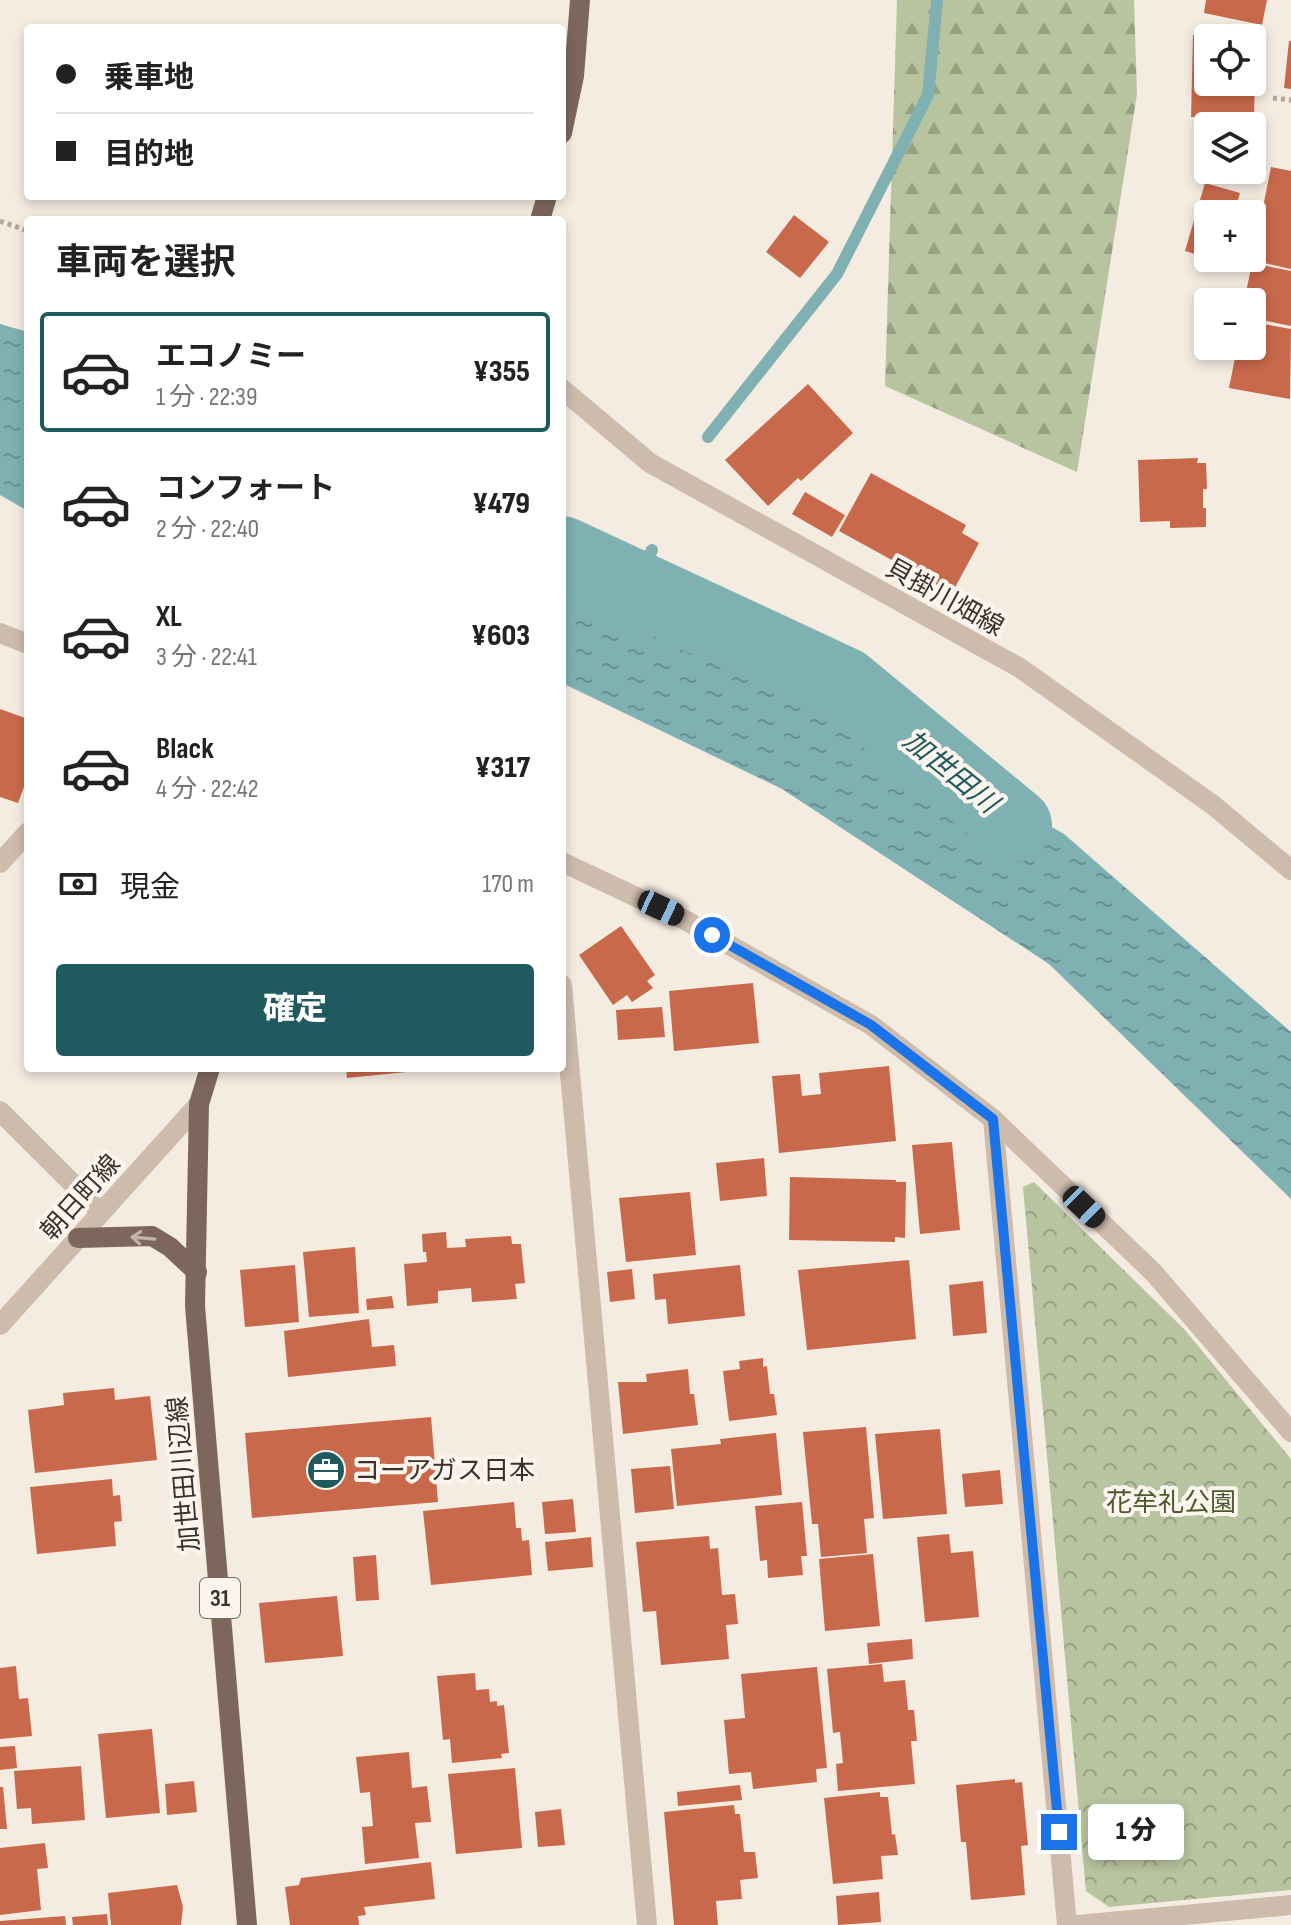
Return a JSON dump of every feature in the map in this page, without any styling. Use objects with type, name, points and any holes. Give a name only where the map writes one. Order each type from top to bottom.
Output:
[{"type":"main road","points":[[566,114],[574,76],[580,0]]},
{"type":"main road","name":"加世田川辺線","points":[[209,1072],[199,1104],[195,1306],[247,1925]]},
{"type":"main road","points":[[78,1238],[152,1236],[170,1247],[197,1272]]},
{"type":"street","name":"貝掛川畑線","points":[[566,392],[650,463],[1020,668],[1213,805],[1291,870]]},
{"type":"street","points":[[0,633],[24,642]]},
{"type":"street","points":[[0,863],[14,840]]},
{"type":"street","points":[[566,864],[685,920],[871,1025],[993,1119],[1153,1272],[1291,1432]]},
{"type":"street","points":[[566,1029],[647,1925]]},
{"type":"street","name":"朝日町線","points":[[0,1325],[199,1104]]},
{"type":"street","points":[[0,1111],[101,1212]]},
{"type":"street","points":[[993,1119],[1067,1925]]},
{"type":"street","points":[[1078,1925],[1291,1905]]},
{"type":"path","points":[[1273,98],[1291,100]]},
{"type":"path","points":[[0,221],[24,230]]},
{"type":"green space","points":[[897,0],[1134,0],[1137,94],[1077,472],[885,386]]},
{"type":"green space","name":"花牟礼公園","points":[[1034,1182],[1185,1330],[1291,1459],[1291,1890],[1109,1907],[1086,1891],[1023,1187]]},
{"type":"water","points":[[0,324],[24,331],[24,509],[0,495]]},
{"type":"water","points":[[566,549],[1064,834],[1291,1032],[1291,1199],[1049,964],[782,789],[566,685]]},
{"type":"building","points":[[1206,0],[1267,0],[1262,24],[1204,13]]},
{"type":"building","points":[[1193,35],[1194,96],[1255,96],[1254,112],[1194,112],[1194,117],[1191,117]]},
{"type":"building","points":[[1291,41],[1291,89],[1284,88]]},
{"type":"building","points":[[1271,167],[1291,171],[1291,269],[1266,263],[1264,200]]},
{"type":"building","points":[[1205,184],[1240,193],[1238,200],[1200,200]]},
{"type":"building","points":[[794,215],[829,242],[800,278],[766,252]]},
{"type":"building","points":[[1194,220],[1194,254],[1185,251]]},
{"type":"building","points":[[1266,266],[1291,271],[1291,326],[1266,321],[1266,288],[1247,288],[1250,272],[1266,272]]},
{"type":"building","points":[[1266,325],[1291,329],[1290,399],[1229,388],[1235,360],[1266,360]]},
{"type":"building","points":[[808,384],[853,433],[801,481],[798,478],[768,506],[725,460]]},
{"type":"building","points":[[1198,458],[1197,463],[1206,463],[1207,489],[1203,489],[1203,508],[1206,508],[1206,527],[1170,528],[1170,521],[1140,522],[1138,460]]},
{"type":"building","points":[[871,473],[966,525],[962,533],[979,543],[952,593],[839,531]]},
{"type":"building","points":[[805,492],[845,515],[832,537],[792,514]]},
{"type":"building","points":[[0,709],[24,718],[24,787],[18,803],[0,797]]},
{"type":"building","points":[[621,926],[655,975],[647,981],[653,988],[632,1002],[627,995],[613,1005],[579,955]]},
{"type":"building","points":[[753,983],[759,1043],[674,1051],[669,991]]},
{"type":"building","points":[[662,1007],[665,1037],[618,1040],[616,1010]]},
{"type":"building","points":[[889,1066],[896,1141],[779,1153],[772,1076],[800,1074],[802,1096],[821,1094],[819,1073]]},
{"type":"building","points":[[346,1072],[406,1072],[347,1078]]},
{"type":"building","points":[[952,1142],[960,1230],[920,1234],[912,1145]]},
{"type":"building","points":[[764,1158],[767,1196],[720,1201],[716,1163]]},
{"type":"building","points":[[790,1177],[906,1182],[905,1238],[895,1237],[895,1242],[789,1240]]},
{"type":"building","points":[[690,1192],[696,1255],[626,1262],[619,1198]]},
{"type":"building","points":[[446,1232],[447,1248],[466,1247],[465,1239],[511,1236],[512,1244],[521,1244],[525,1283],[515,1284],[517,1299],[472,1302],[471,1288],[438,1291],[438,1303],[407,1306],[404,1264],[427,1262],[422,1234]]},
{"type":"building","points":[[355,1247],[359,1313],[309,1317],[303,1252]]},
{"type":"building","points":[[909,1260],[916,1339],[807,1350],[798,1270]]},
{"type":"building","points":[[295,1265],[299,1322],[245,1327],[240,1270]]},
{"type":"building","points":[[740,1265],[745,1316],[668,1324],[666,1299],[655,1300],[653,1274]]},
{"type":"building","points":[[632,1269],[635,1299],[610,1302],[607,1272]]},
{"type":"building","points":[[983,1281],[987,1333],[953,1336],[949,1285]]},
{"type":"building","points":[[392,1296],[394,1308],[367,1310],[366,1299]]},
{"type":"building","points":[[369,1319],[372,1347],[394,1345],[396,1366],[288,1377],[284,1331]]},
{"type":"building","points":[[763,1358],[777,1415],[729,1421],[723,1371],[740,1369],[739,1361]]},
{"type":"building","points":[[688,1369],[690,1394],[694,1394],[698,1425],[623,1434],[618,1382],[647,1382],[646,1374]]},
{"type":"building","points":[[114,1388],[115,1400],[150,1396],[157,1460],[35,1473],[28,1410],[64,1405],[63,1393]]},
{"type":"building","points":[[431,1417],[438,1502],[252,1518],[245,1433]]},
{"type":"building","points":[[866,1427],[874,1518],[864,1519],[867,1553],[821,1557],[818,1524],[812,1524],[803,1432]]},
{"type":"building","points":[[940,1429],[947,1514],[883,1519],[875,1434]]},
{"type":"building","points":[[776,1433],[782,1495],[677,1506],[671,1449],[721,1444],[720,1439]]},
{"type":"building","points":[[670,1466],[674,1509],[635,1513],[631,1469]]},
{"type":"building","points":[[1000,1470],[1003,1504],[965,1507],[962,1474]]},
{"type":"building","points":[[112,1479],[113,1496],[120,1495],[122,1521],[114,1522],[116,1546],[37,1554],[30,1487]]},
{"type":"building","points":[[573,1499],[576,1532],[545,1534],[542,1502]]},
{"type":"building","points":[[514,1502],[516,1528],[521,1528],[522,1541],[529,1540],[532,1575],[431,1585],[423,1511]]},
{"type":"building","points":[[802,1502],[807,1556],[801,1556],[803,1575],[768,1578],[767,1560],[760,1561],[755,1506]]},
{"type":"building","points":[[949,1534],[951,1553],[973,1551],[979,1617],[925,1622],[917,1537]]},
{"type":"building","points":[[709,1536],[710,1549],[718,1548],[722,1595],[735,1594],[738,1624],[726,1625],[729,1659],[661,1665],[656,1611],[643,1612],[636,1542]]},
{"type":"building","points":[[591,1537],[593,1567],[548,1571],[545,1542]]},
{"type":"building","points":[[873,1554],[880,1626],[825,1631],[819,1559]]},
{"type":"building","points":[[376,1555],[379,1600],[356,1601],[353,1557]]},
{"type":"building","points":[[337,1596],[343,1656],[265,1663],[259,1603]]},
{"type":"building","points":[[912,1639],[913,1659],[869,1664],[867,1643]]},
{"type":"building","points":[[882,1664],[884,1682],[905,1680],[908,1710],[914,1710],[917,1741],[911,1741],[915,1784],[838,1791],[836,1764],[843,1763],[840,1732],[833,1733],[827,1669]]},
{"type":"building","points":[[16,1666],[19,1699],[28,1698],[32,1736],[0,1739],[0,1668]]},
{"type":"building","points":[[817,1667],[827,1768],[816,1769],[817,1782],[753,1789],[751,1772],[729,1774],[724,1720],[745,1718],[741,1674]]},
{"type":"building","points":[[475,1673],[476,1690],[489,1689],[490,1702],[497,1701],[497,1706],[504,1705],[509,1753],[501,1754],[502,1758],[452,1763],[450,1739],[443,1740],[437,1676]]},
{"type":"building","points":[[152,1729],[160,1813],[106,1818],[98,1734]]},
{"type":"building","points":[[15,1746],[17,1768],[0,1770],[0,1747]]},
{"type":"building","points":[[409,1752],[412,1788],[427,1786],[431,1822],[415,1823],[419,1858],[365,1864],[362,1827],[373,1826],[370,1792],[360,1793],[356,1757]]},
{"type":"building","points":[[81,1766],[85,1820],[32,1824],[31,1808],[17,1809],[14,1771]]},
{"type":"building","points":[[515,1768],[522,1848],[456,1854],[448,1774]]},
{"type":"building","points":[[1015,1779],[1015,1783],[1022,1782],[1028,1845],[1021,1846],[1025,1895],[971,1900],[966,1842],[961,1842],[956,1785]]},
{"type":"building","points":[[194,1781],[197,1812],[167,1815],[165,1784]]},
{"type":"building","points":[[740,1785],[742,1800],[678,1806],[677,1792]]},
{"type":"building","points":[[0,1787],[3,1787],[7,1829],[0,1829]]},
{"type":"building","points":[[880,1792],[880,1797],[888,1797],[892,1835],[895,1834],[898,1855],[881,1856],[883,1879],[833,1884],[824,1798]]},
{"type":"building","points":[[734,1805],[735,1814],[740,1814],[744,1852],[755,1852],[758,1878],[740,1880],[742,1899],[716,1901],[718,1925],[674,1925],[664,1812]]},
{"type":"building","points":[[561,1809],[565,1845],[538,1847],[535,1812]]},
{"type":"building","points":[[45,1843],[48,1868],[37,1869],[41,1910],[0,1915],[0,1848]]},
{"type":"building","points":[[431,1862],[435,1899],[364,1907],[366,1915],[358,1916],[359,1925],[290,1925],[285,1887],[299,1885],[301,1878]]},
{"type":"building","points":[[177,1885],[183,1907],[181,1925],[111,1925],[108,1893]]},
{"type":"building","points":[[879,1892],[881,1922],[838,1925],[836,1896]]},
{"type":"building","points":[[107,1914],[108,1925],[73,1925],[72,1917]]},
{"type":"building","points":[[65,1916],[66,1925],[0,1925],[0,1921]]},
{"type":"waterway","points":[[708,437],[837,274],[928,95],[937,0]]},
{"type":"waterway","points":[[634,586],[652,550]]},
{"type":"waterway","name":"加世田川","points":[[566,555],[844,684],[1015,825]]},
{"type":"place","name":"コーアガス日本","points":[[326,1470]]},
{"type":"route","points":[[712,935],[871,1025],[993,1119],[1059,1832]]}]
